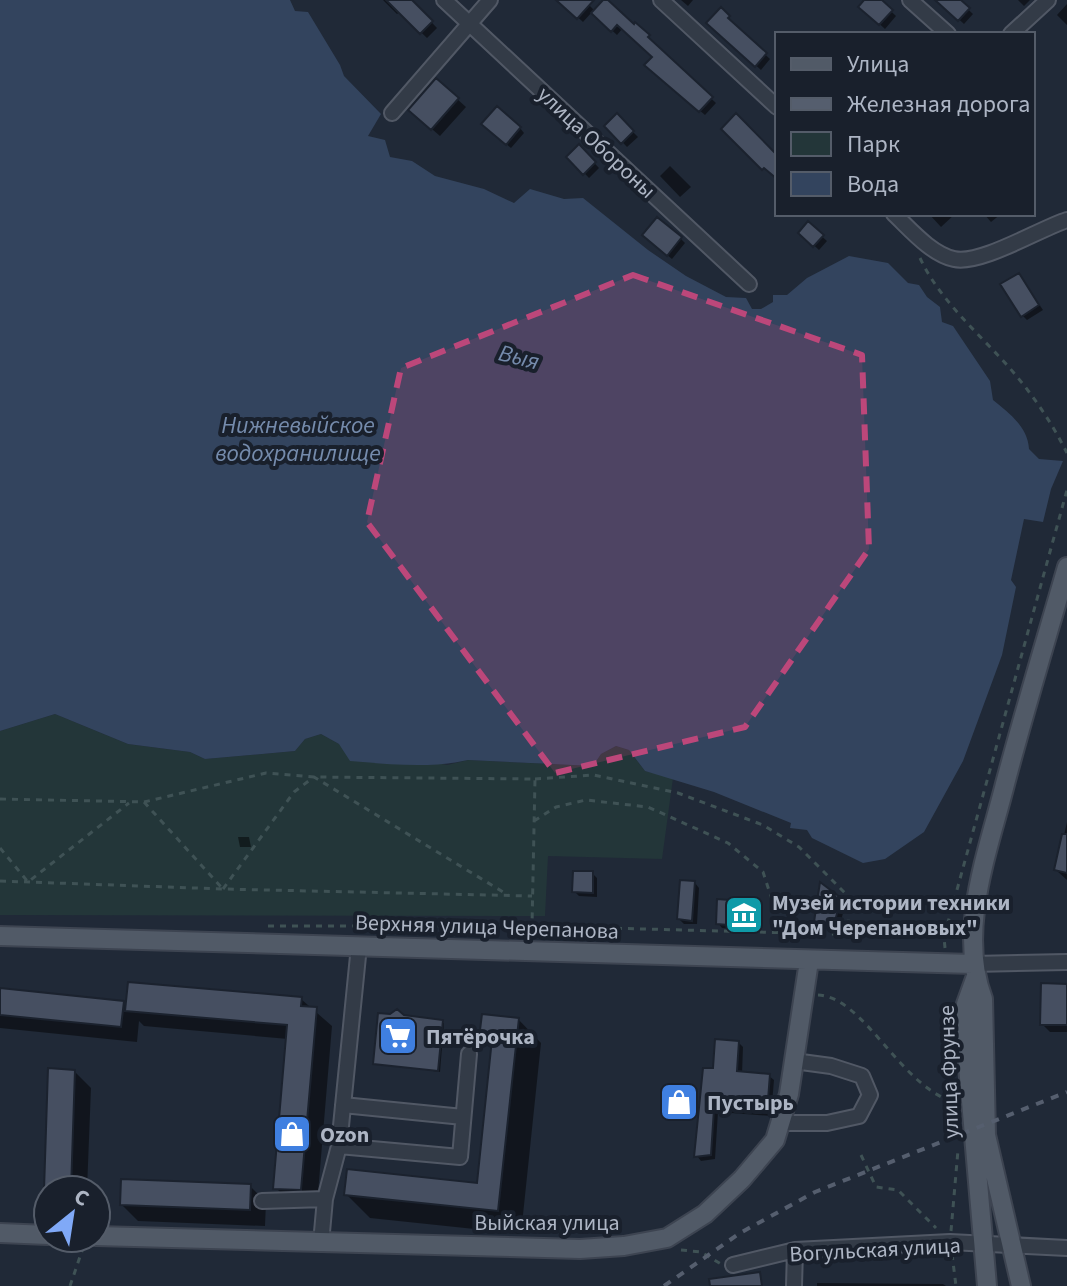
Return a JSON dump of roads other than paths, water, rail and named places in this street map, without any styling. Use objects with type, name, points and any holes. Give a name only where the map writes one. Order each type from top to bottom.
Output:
[{"type":"main road","points":[[974,971],[979,886],[1067,567]]},
{"type":"main road","name":"Верхняя улица Черепанова","points":[[0,936],[809,961],[974,971]]},
{"type":"main road","name":"Выйская улица","points":[[112,1236],[580,1249],[624,1246],[667,1238],[705,1214],[742,1179],[775,1140],[789,1094],[809,961]]},
{"type":"main road","name":"улица Фрунзе","points":[[974,971],[966,1004],[966,1043],[987,1286]]},
{"type":"main road","name":"улица Фрунзе","points":[[974,971],[983,999],[986,1135],[1021,1286]]},
{"type":"main road","points":[[0,1233],[32,1234]]},
{"type":"street","name":"улица Обороны","points":[[444,0],[749,284]]},
{"type":"street","points":[[392,113],[490,0]]},
{"type":"street","points":[[661,0],[775,105]]},
{"type":"street","points":[[910,0],[946,32]]},
{"type":"street","points":[[1013,32],[1048,0]]},
{"type":"street","points":[[896,216],[933,249],[955,259],[980,257],[1067,220]]},
{"type":"street","points":[[321,1243],[325,1199],[339,1146],[359,946]]},
{"type":"street","points":[[974,971],[1067,962]]},
{"type":"street","points":[[339,1146],[460,1157],[469,1054]]},
{"type":"street","points":[[781,1123],[827,1123],[859,1116],[870,1095],[862,1076],[831,1066],[794,1061]]},
{"type":"street","points":[[343,1105],[463,1117]]},
{"type":"street","points":[[262,1201],[325,1199]]},
{"type":"street","name":"Вогульская улица","points":[[733,1265],[795,1250],[950,1242],[1067,1248]]},
{"type":"street","points":[[794,1286],[795,1250]]},
{"type":"water","name":"Нижневыйское водохранилище","points":[[0,0],[290,0],[295,11],[308,12],[344,76],[381,114],[368,136],[385,140],[390,157],[412,161],[435,176],[484,189],[514,203],[530,189],[564,199],[583,198],[686,276],[726,297],[746,298],[752,309],[761,309],[773,302],[773,295],[787,295],[807,278],[849,256],[888,263],[908,283],[919,285],[927,297],[940,307],[942,322],[953,326],[990,381],[993,400],[1021,427],[1029,449],[1039,459],[1063,461],[1051,489],[1043,522],[1024,519],[1011,580],[1016,587],[1002,655],[963,761],[924,832],[885,859],[863,863],[812,838],[807,830],[790,828],[791,823],[714,792],[645,771],[629,750],[616,746],[601,754],[593,766],[468,760],[409,765],[350,761],[339,744],[321,734],[305,739],[295,751],[205,759],[190,752],[128,744],[55,714],[0,731]]},
{"type":"railway","points":[[664,1286],[740,1233],[815,1192],[1067,1092]]},
{"type":"place","name":"Музей истории техники \"Дом Черепановых\"","points":[[744,915]]},
{"type":"place","name":"Пятёрочка","points":[[398,1036]]},
{"type":"place","name":"Пустырь","points":[[679,1102]]},
{"type":"place","name":"Ozon","points":[[292,1134]]},
{"type":"water label","name":"Выя","points":[[519,357]]}]
